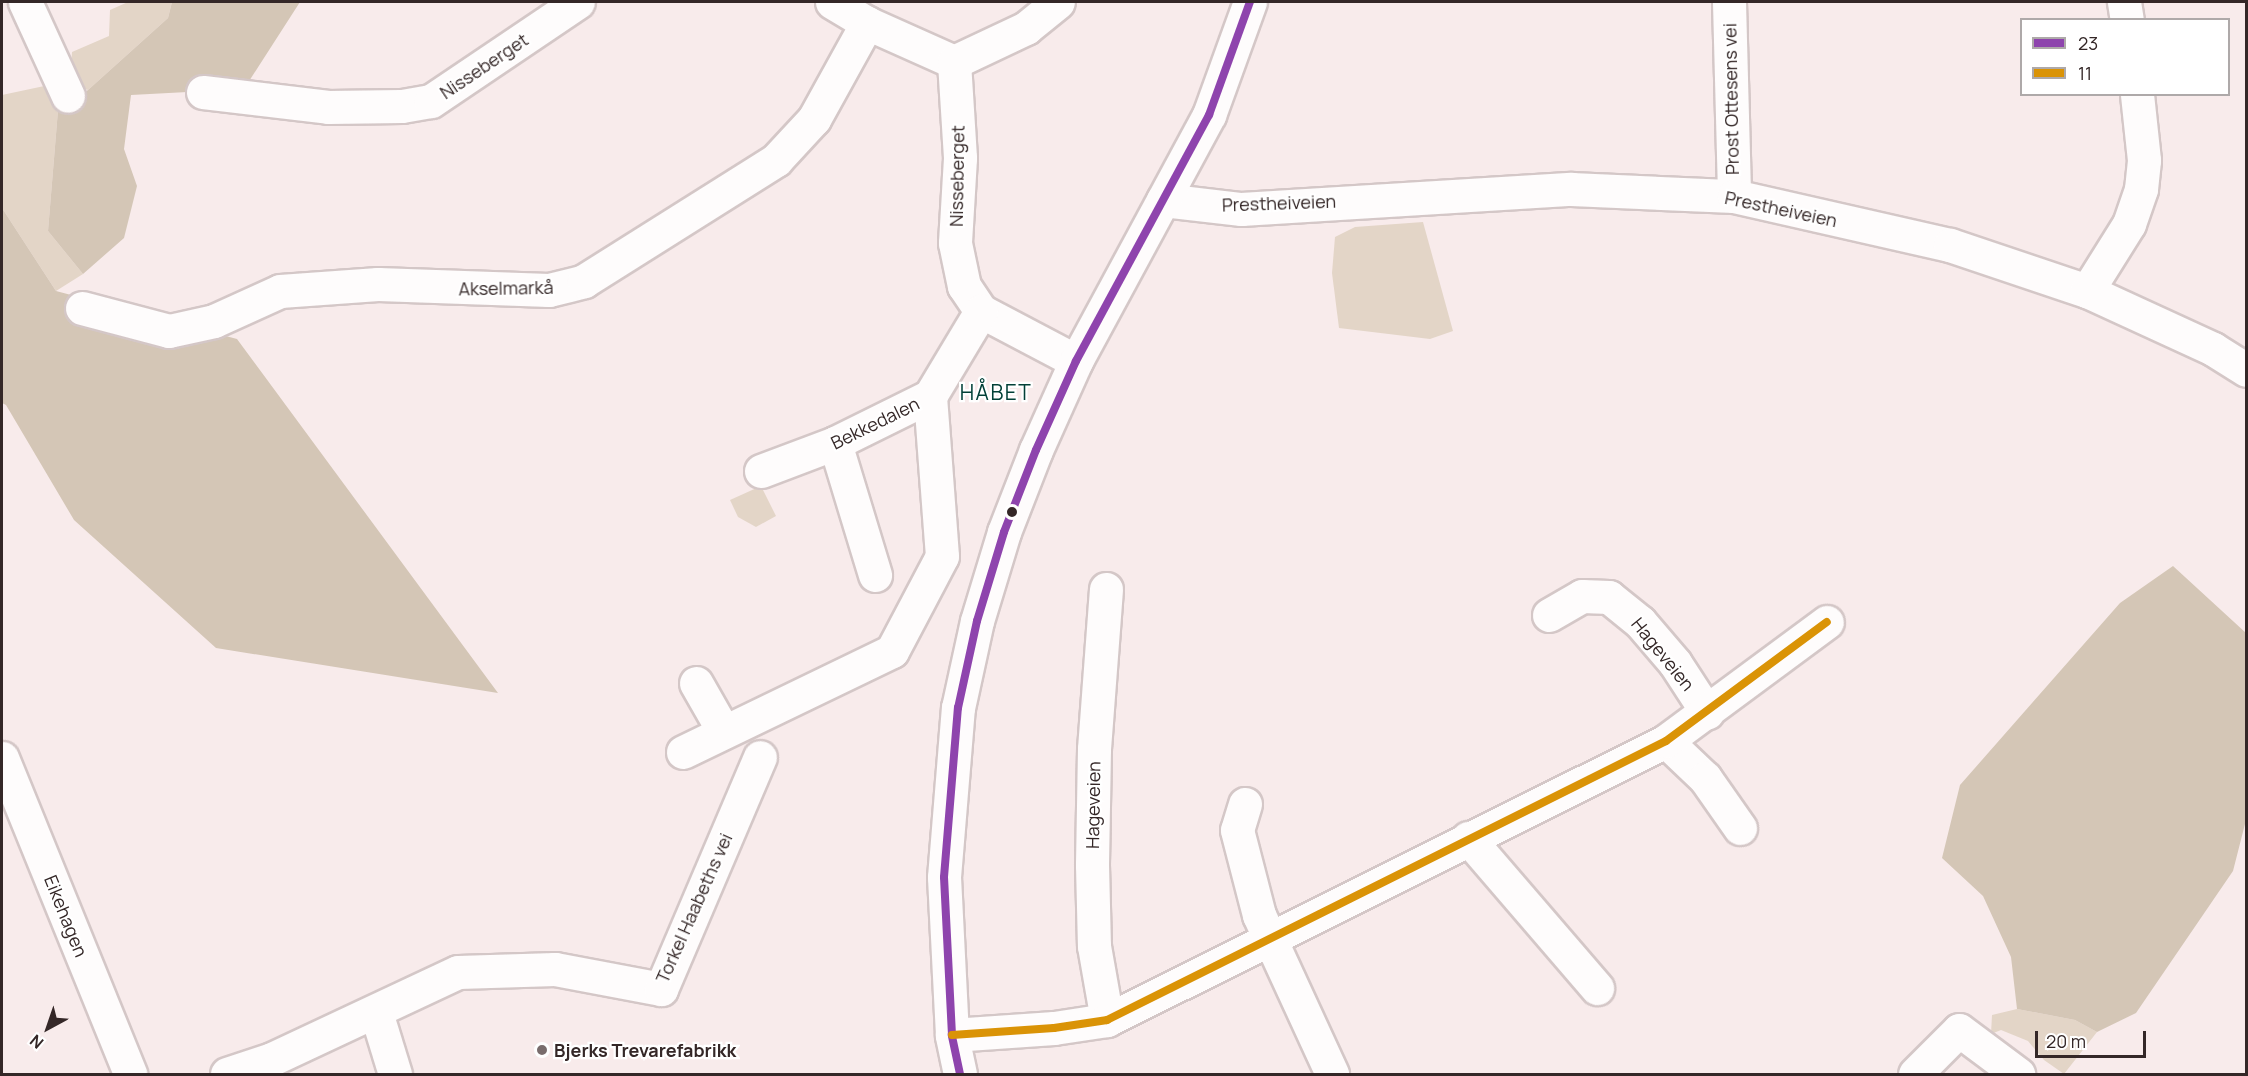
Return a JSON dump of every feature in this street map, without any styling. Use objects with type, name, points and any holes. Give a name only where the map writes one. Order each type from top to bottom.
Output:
[{"type":"street","points":[[25,2],[68,96]]},
{"type":"street","name":"Nisseberget","points":[[203,92],[328,107],[402,106],[431,101],[578,2]]},
{"type":"street","points":[[832,2],[867,23],[954,63],[1026,28],[1058,2]]},
{"type":"street","points":[[960,1074],[952,1035],[944,877],[958,708],[977,621],[1004,532],[1077,361],[1209,115],[1250,2]]},
{"type":"street","name":"Prost Ottesens vei","points":[[1729,2],[1734,196]]},
{"type":"street","points":[[2124,2],[2127,18]]},
{"type":"street","name":"Akselmarkå","points":[[82,308],[170,331],[214,321],[280,291],[378,284],[549,290],[584,281],[776,160],[814,119],[867,23]]},
{"type":"street","name":"Nisseberget","points":[[954,63],[960,159],[955,243],[964,286],[981,311],[1077,361]]},
{"type":"street","points":[[2087,291],[2129,224],[2141,189],[2144,160],[2137,96]]},
{"type":"street","name":"Prestheiveien","points":[[1163,200],[1241,209],[1571,189],[1734,196],[1950,245],[2087,291],[2213,349],[2247,370]]},
{"type":"street","name":"Bekkedalen","points":[[761,471],[835,444],[930,396],[981,311]]},
{"type":"street","points":[[683,752],[892,651],[942,556],[930,396]]},
{"type":"street","points":[[835,444],[875,575]]},
{"type":"street","name":"Hageveien","points":[[1106,589],[1094,749],[1092,865],[1094,945],[1107,1020]]},
{"type":"street","name":"Hageveien","points":[[1549,615],[1582,596],[1609,597],[1640,622],[1675,663],[1707,712]]},
{"type":"street","points":[[952,1035],[1054,1028],[1107,1020],[1666,741],[1827,622]]},
{"type":"street","points":[[696,683],[724,732]]},
{"type":"street","points":[[1666,741],[1704,778],[1740,828]]},
{"type":"street","name":"Torkel Haabeths vei","points":[[227,1074],[376,1012],[458,972],[555,969],[661,989],[760,757]]},
{"type":"street","name":"Eikehagen","points":[[2,758],[130,1074]]},
{"type":"street","points":[[1245,804],[1237,830],[1268,941],[1332,1074]]},
{"type":"street","points":[[1468,838],[1597,988]]},
{"type":"street","points":[[376,1012],[396,1074]]},
{"type":"street","points":[[1916,1074],[1959,1030],[2018,1074]]},
{"type":"shaded area","points":[[128,2],[172,2],[168,18],[88,90],[70,83],[72,52],[109,36],[110,10]]},
{"type":"shaded area","points":[[172,2],[300,2],[244,89],[131,95],[124,149],[137,186],[124,238],[83,274],[48,231],[58,110],[88,90],[168,18]]},
{"type":"shaded area","points":[[49,85],[58,110],[48,231],[83,274],[56,291],[2,208],[2,95]]},
{"type":"shaded area","points":[[2,208],[56,291],[237,339],[498,693],[216,648],[74,520],[6,405],[2,403]]},
{"type":"shaded area","points":[[1423,222],[1453,331],[1430,339],[1339,328],[1332,273],[1335,237],[1355,227]]},
{"type":"shaded area","points":[[761,486],[776,516],[756,527],[738,517],[730,500]]},
{"type":"shaded area","points":[[2173,566],[2246,633],[2246,820],[2233,871],[2136,1013],[2097,1032],[2075,1020],[2017,1009],[2011,957],[1983,896],[1942,858],[1960,785],[2120,603]]},
{"type":"shaded area","points":[[2017,1009],[2075,1020],[2097,1032],[2064,1074],[2044,1060],[2028,1041],[2001,1030],[1991,1034],[1992,1015]]},
{"type":"transit line","name":"23","points":[[960,1074],[952,1035],[944,877],[958,708],[977,621],[1004,532],[1036,450],[1076,361],[1209,115],[1250,2]]},
{"type":"transit line","name":"11","points":[[952,1035],[1054,1028],[1107,1020],[1666,741],[1827,622]]},
{"type":"place","name":"Bjerks Trevarefabrikk","points":[[542,1050]]},
{"type":"district","name":"HÅBET","points":[[996,392]]}]
